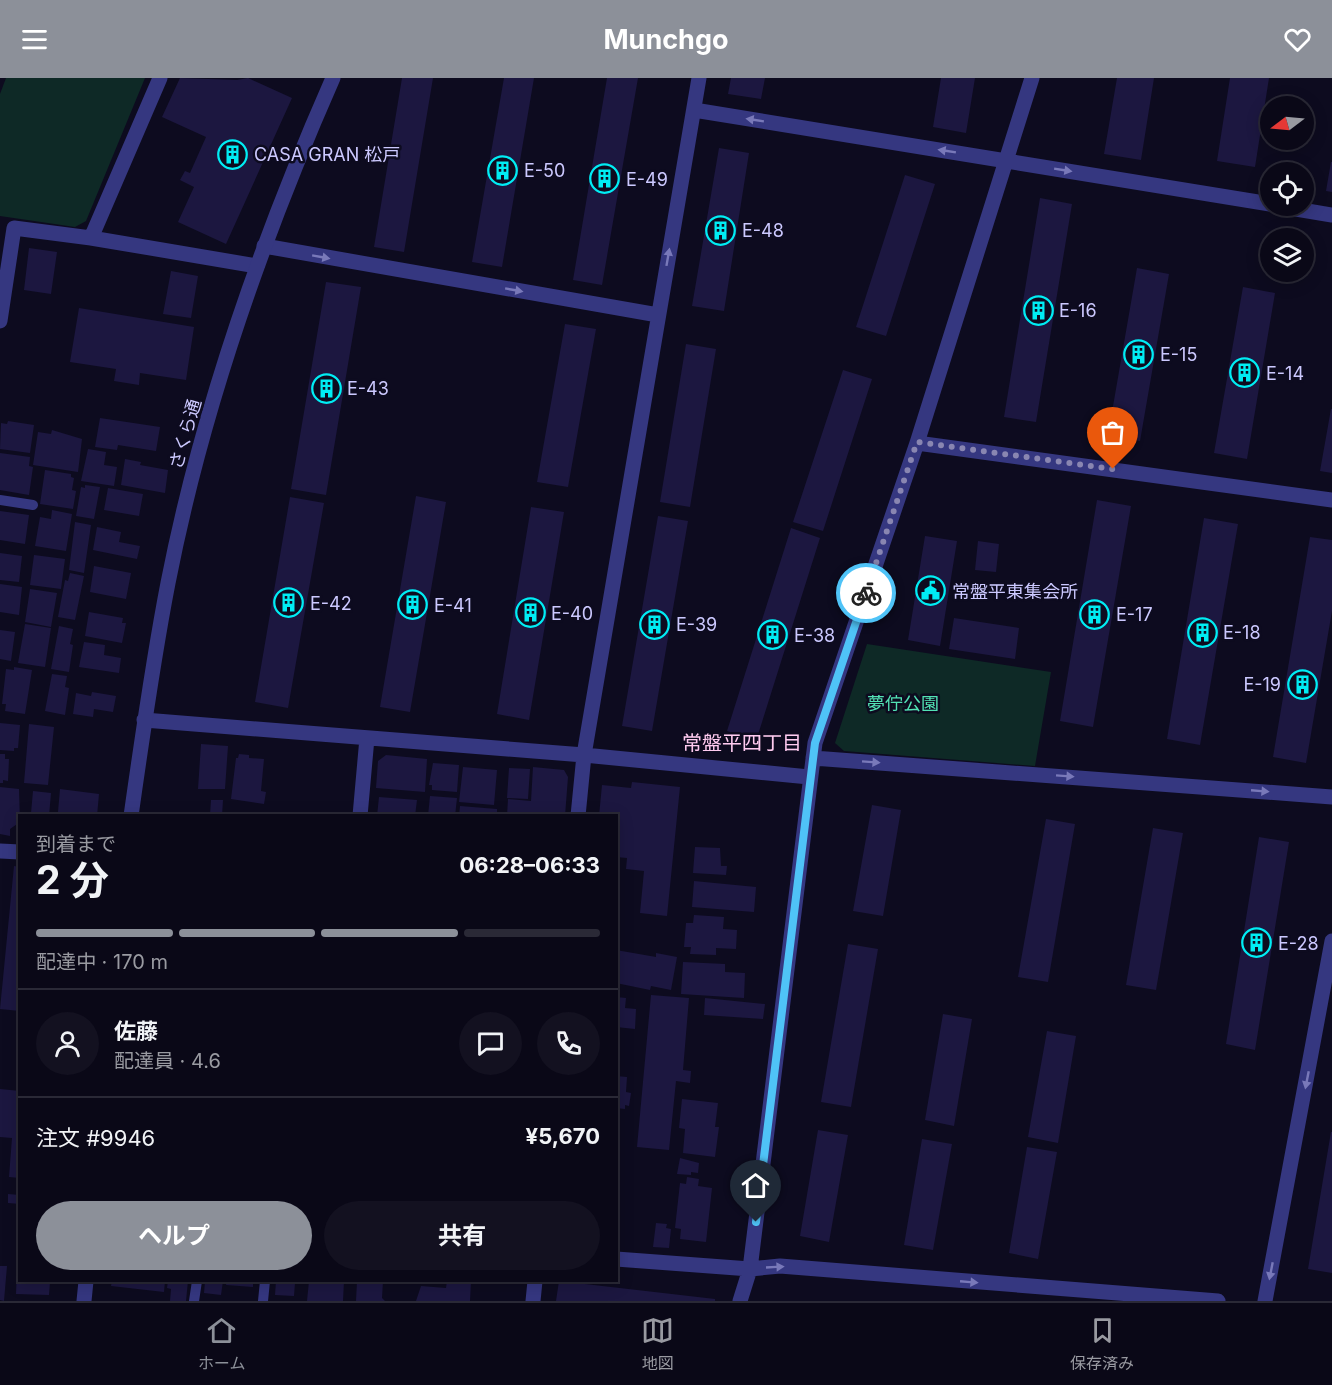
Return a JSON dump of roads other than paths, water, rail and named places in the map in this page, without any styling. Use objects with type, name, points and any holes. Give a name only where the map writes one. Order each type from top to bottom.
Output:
[{"type":"street","points":[[91,238],[160,78]]},
{"type":"street","name":"さくら通","points":[[131,814],[144,720],[169,581],[198,457],[264,246],[302,147],[333,78]]},
{"type":"street","points":[[578,814],[584,755],[699,78]]},
{"type":"street","points":[[740,1301],[750,1269],[815,743],[917,442],[1032,78]]},
{"type":"street","points":[[694,110],[1260,202]]},
{"type":"street","points":[[1314,212],[1332,215]]},
{"type":"street","points":[[0,321],[7,227],[91,238],[257,266]]},
{"type":"street","points":[[264,246],[658,315]]},
{"type":"street","points":[[917,442],[1332,500]]},
{"type":"street","points":[[144,720],[584,755],[809,777]]},
{"type":"street","points":[[360,814],[367,738]]},
{"type":"street","points":[[813,758],[1332,797]]},
{"type":"street","points":[[0,851],[18,852]]},
{"type":"street","points":[[1265,1301],[1325,1023],[1332,941]]},
{"type":"street","points":[[618,1259],[750,1269],[780,1266],[1218,1301]]},
{"type":"street","points":[[84,1301],[86,1282]]},
{"type":"street","points":[[533,1301],[535,1282]]},
{"type":"lane","points":[[0,500],[33,505]]},
{"type":"lane","points":[[194,1301],[197,1282]]},
{"type":"lane","points":[[263,1301],[265,1282]]},
{"type":"place","name":"CASA GRAN 松戸","points":[[233,154]]},
{"type":"place","name":"E-50","points":[[503,170]]},
{"type":"place","name":"E-49","points":[[605,179]]},
{"type":"place","name":"E-48","points":[[721,230]]},
{"type":"place","name":"E-16","points":[[1038,310]]},
{"type":"place","name":"E-15","points":[[1139,354]]},
{"type":"place","name":"E-14","points":[[1245,373]]},
{"type":"place","name":"E-43","points":[[326,388]]},
{"type":"place","name":"常盤平東集会所","points":[[931,591]]},
{"type":"place","name":"E-42","points":[[289,603]]},
{"type":"place","name":"E-41","points":[[413,605]]},
{"type":"place","name":"E-40","points":[[530,613]]},
{"type":"place","name":"E-17","points":[[1095,614]]},
{"type":"place","name":"E-39","points":[[655,624]]},
{"type":"place","name":"E-18","points":[[1202,632]]},
{"type":"place","name":"E-38","points":[[773,635]]},
{"type":"place","name":"E-19","points":[[1302,684]]},
{"type":"place","name":"E-28","points":[[1257,943]]},
{"type":"district","name":"常盤平四丁目","points":[[742,743]]},
{"type":"park label","name":"夢佇公園","points":[[903,703]]}]
